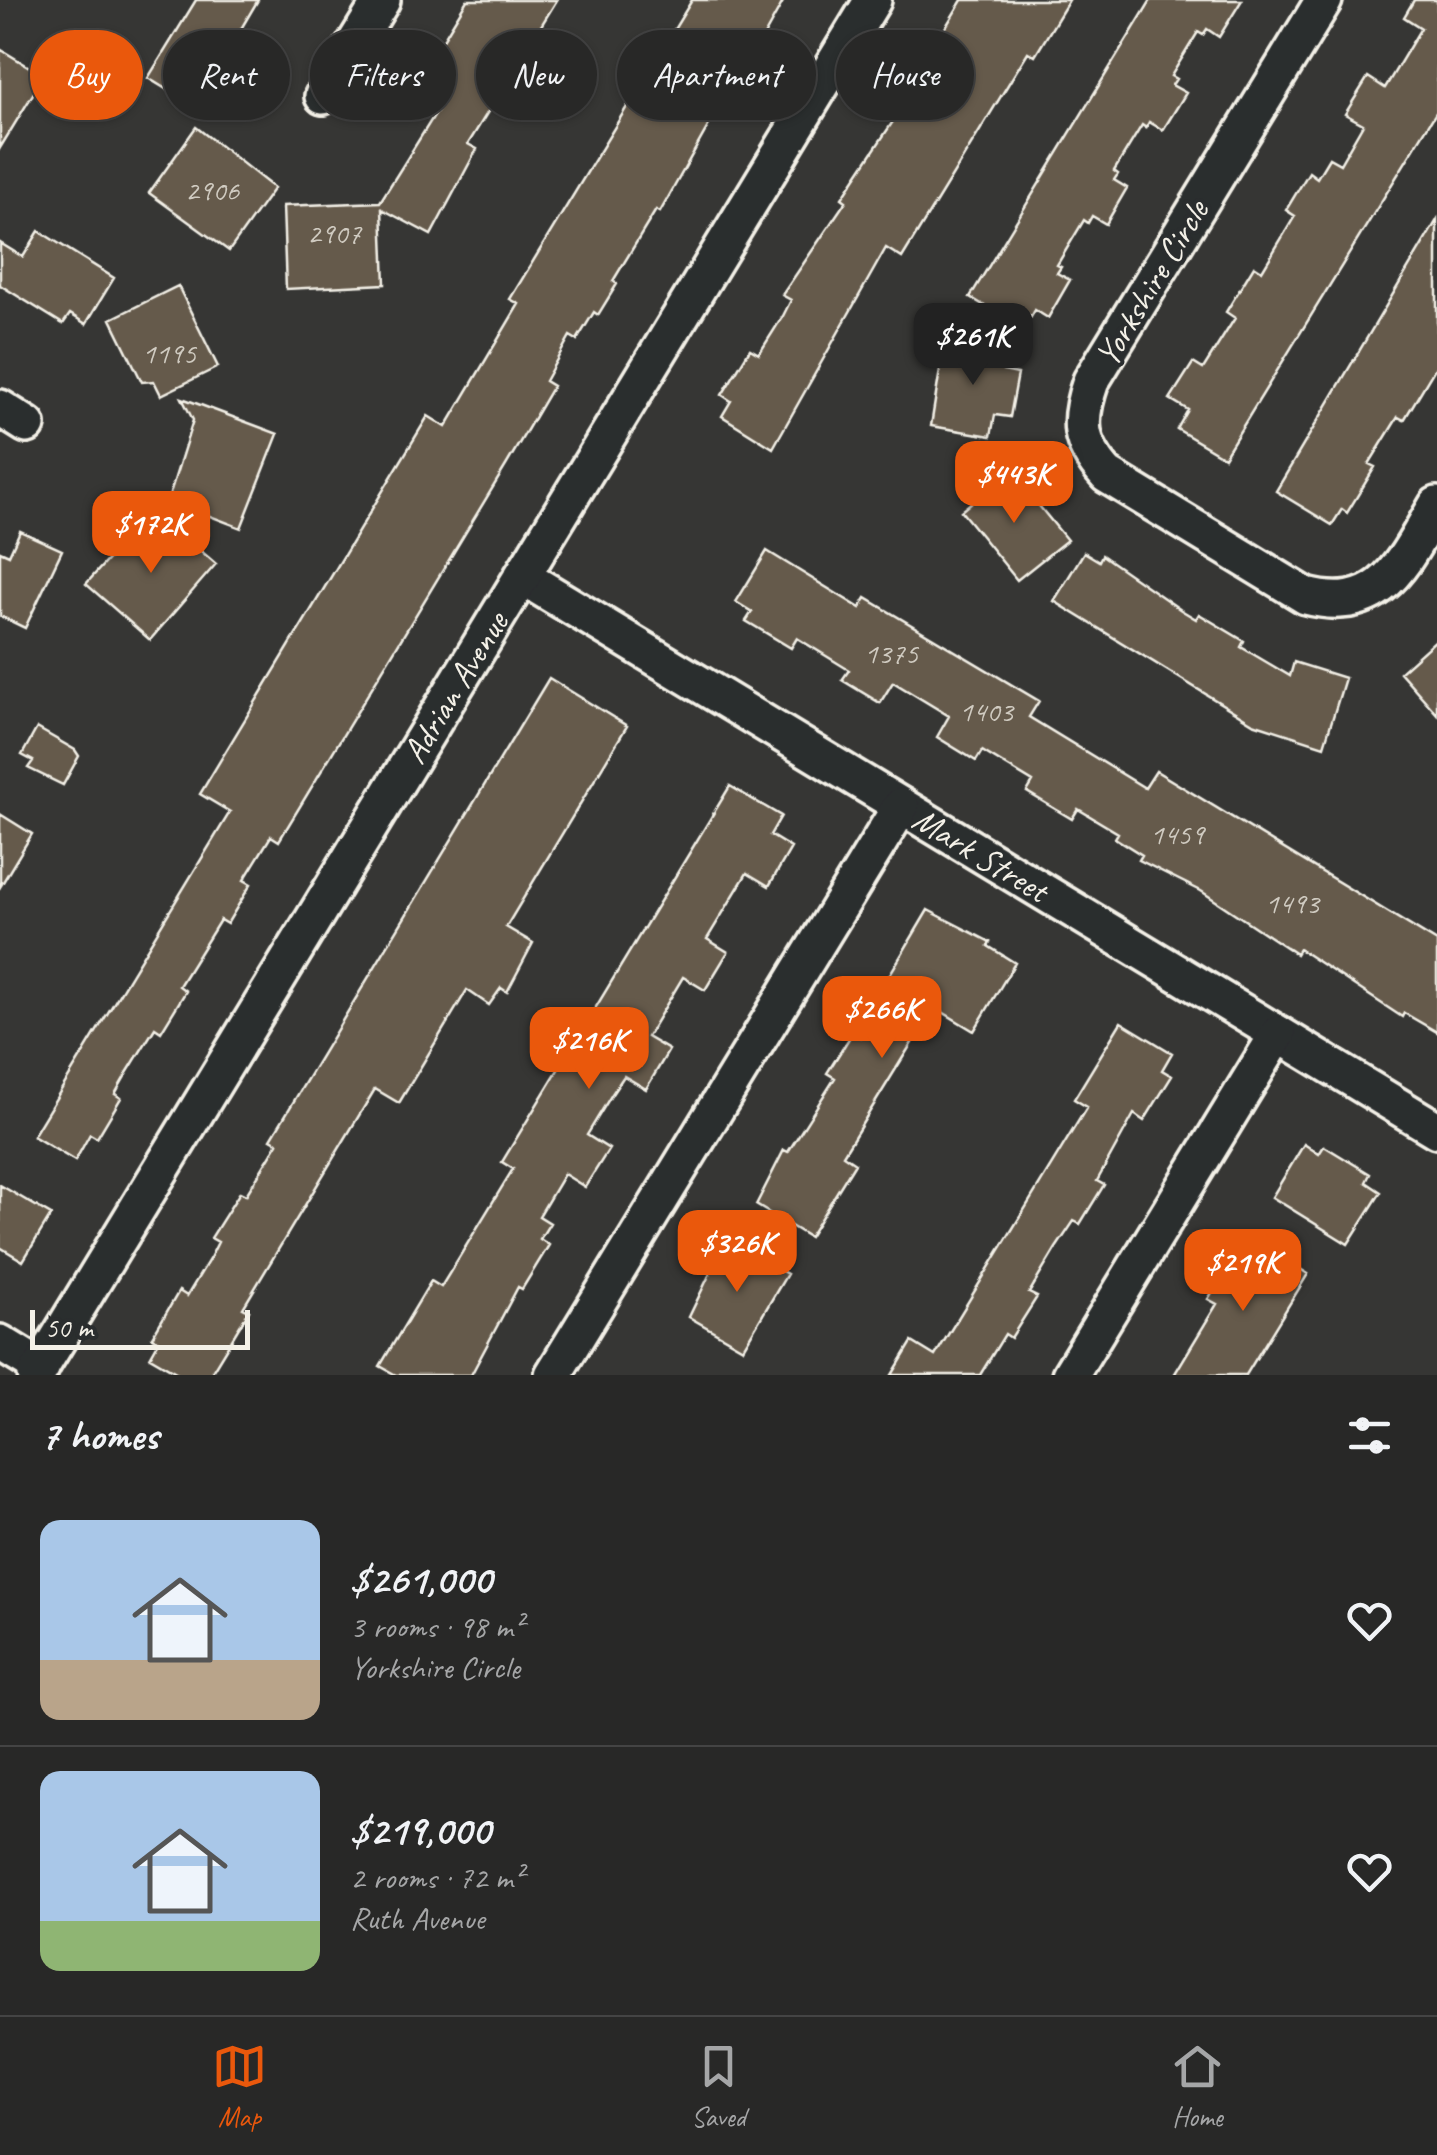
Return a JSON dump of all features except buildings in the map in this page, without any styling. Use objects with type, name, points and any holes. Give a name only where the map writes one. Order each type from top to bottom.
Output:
[{"type":"street","points":[[364,30],[382,0]]},
{"type":"street","name":"Adrian Avenue","points":[[38,1371],[873,0]]},
{"type":"street","name":"Yorkshire Circle","points":[[1324,0],[1091,381],[1082,407],[1080,435],[1088,454],[1106,475],[1306,596],[1331,603],[1355,601],[1396,572],[1437,505]]},
{"type":"street","name":"Mark Street","points":[[523,578],[1437,1130]]},
{"type":"street","points":[[553,1375],[901,806]]},
{"type":"street","points":[[1070,1375],[1278,1034]]},
{"type":"street","points":[[0,1343],[38,1371]]}]
